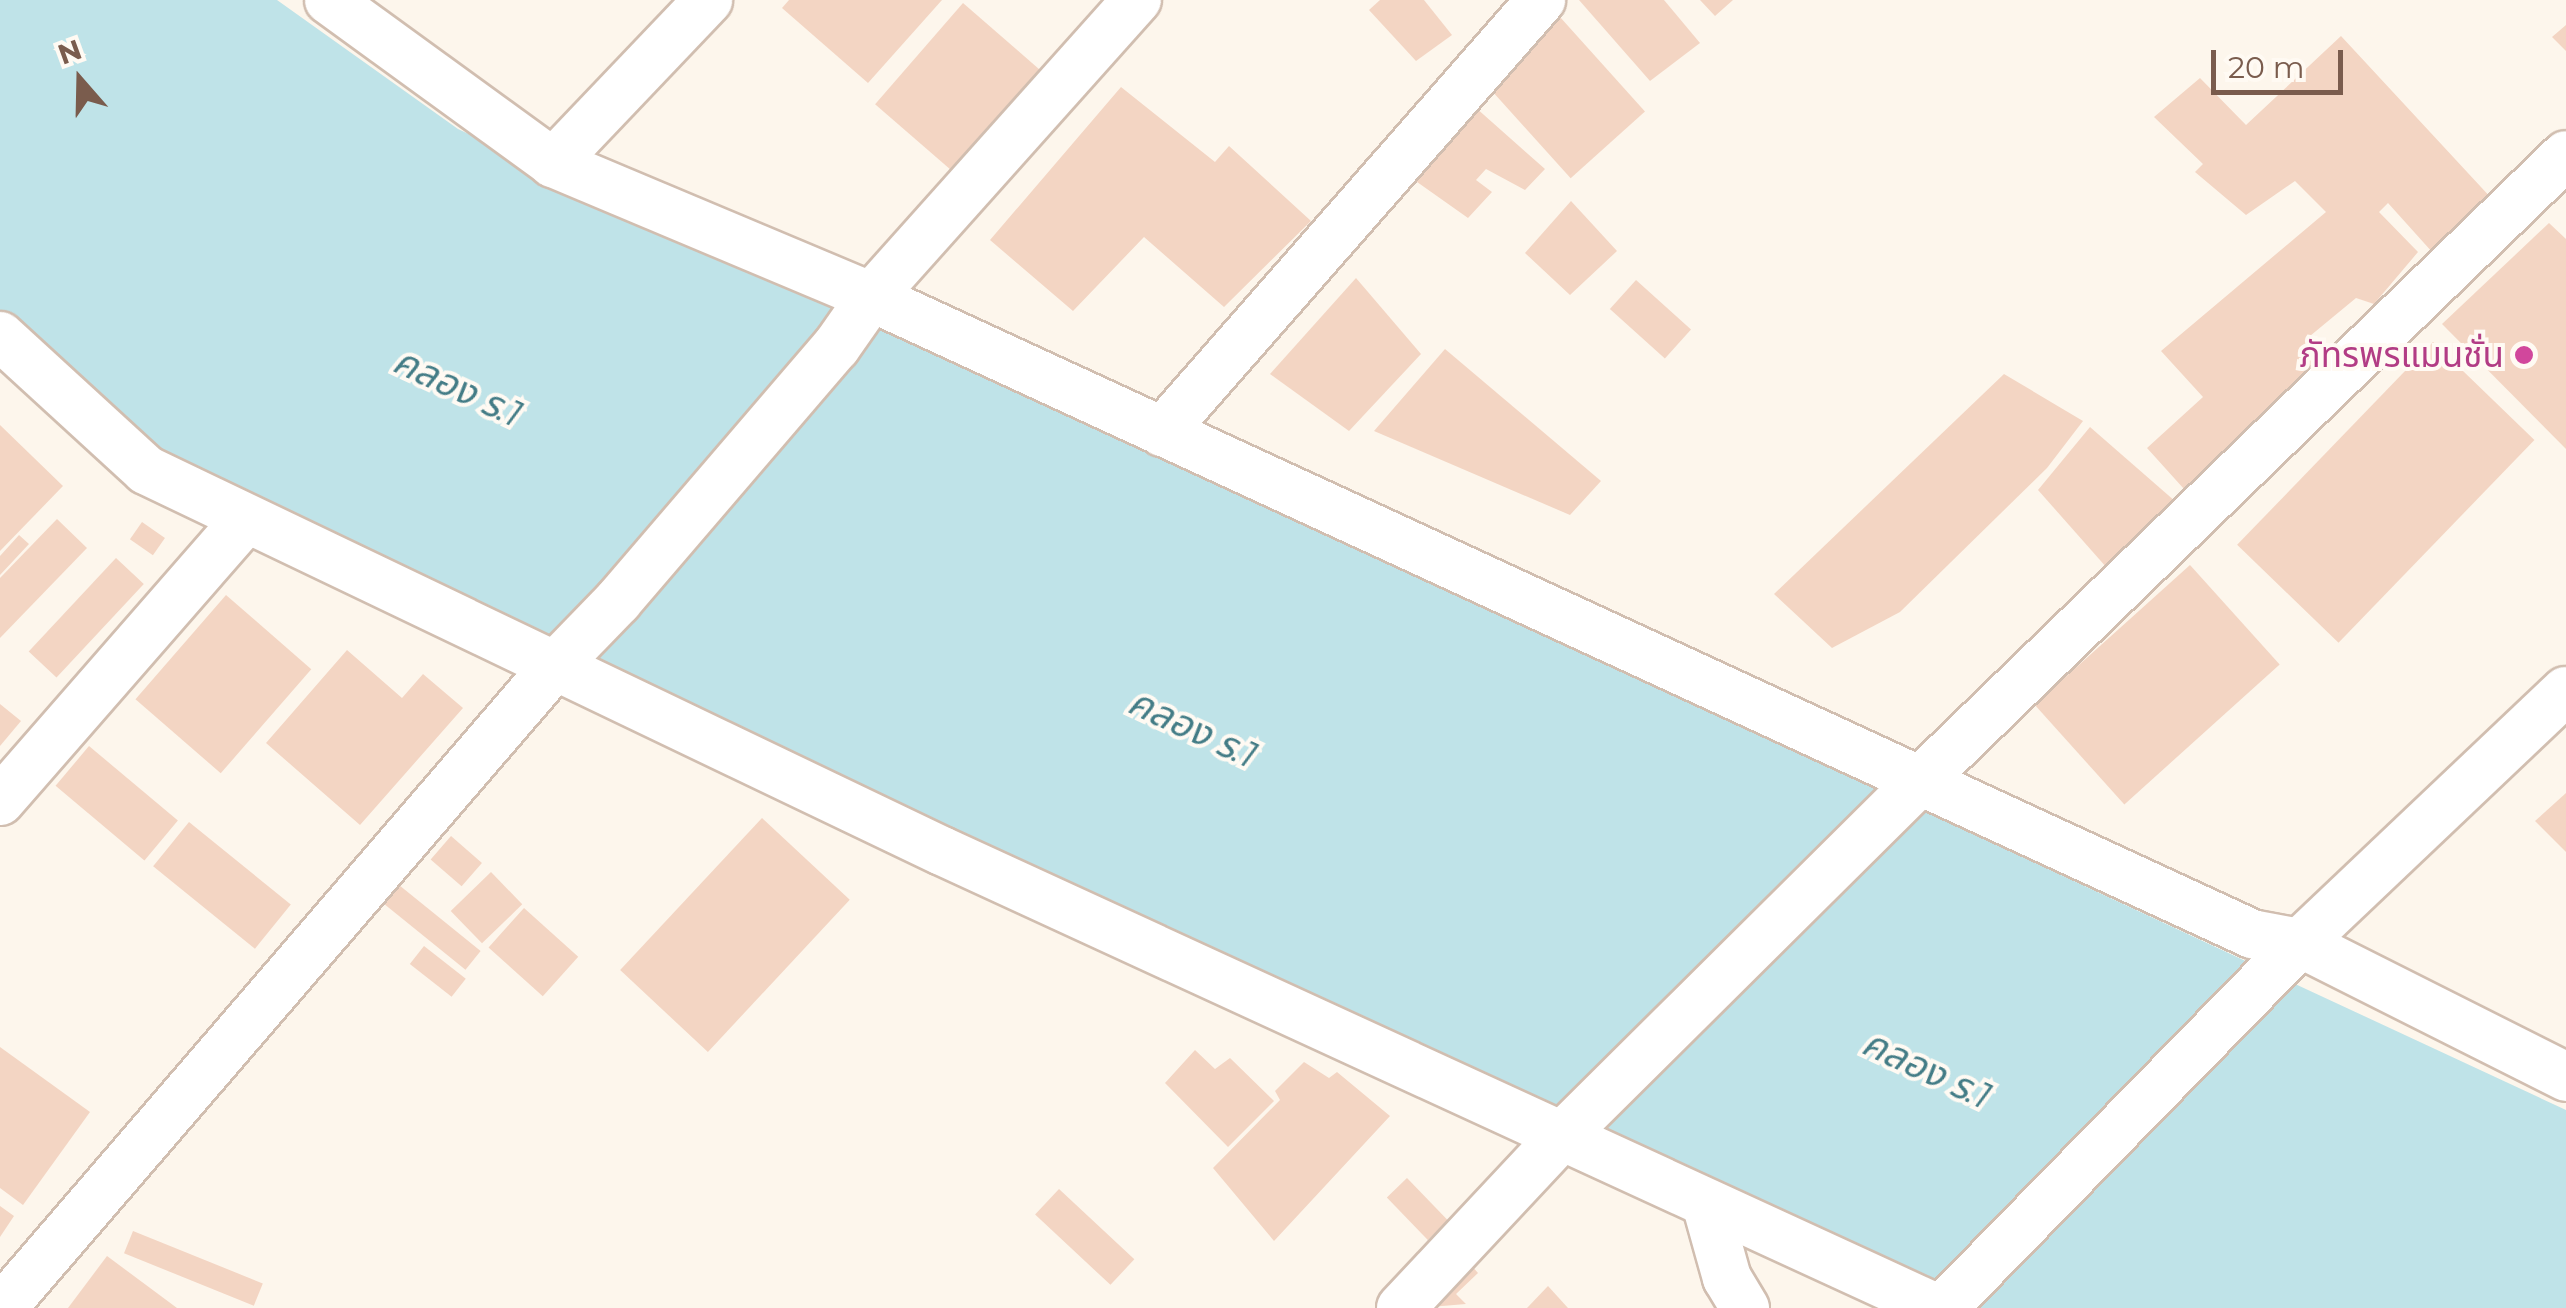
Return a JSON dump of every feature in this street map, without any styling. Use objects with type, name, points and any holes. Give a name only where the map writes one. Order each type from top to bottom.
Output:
[{"type":"street","points":[[329,0],[553,164],[870,297],[1162,432],[1906,797],[2252,934],[2300,943],[2566,1077]]},
{"type":"street","points":[[553,164],[708,0]]},
{"type":"street","points":[[2,1308],[554,668],[618,601],[836,347],[870,297],[1137,0]]},
{"type":"street","points":[[1162,432],[1541,0]]},
{"type":"street","points":[[1401,1308],[1561,1137],[2566,155]]},
{"type":"street","points":[[0,336],[146,470],[554,668],[1561,1137],[1939,1308],[2300,943],[2566,690]]},
{"type":"street","points":[[0,801],[246,519]]},
{"type":"street","points":[[1706,1203],[1727,1278],[1745,1308]]},
{"type":"water","name":"คลอง ร.1","points":[[0,0],[277,0],[458,129],[2566,1110],[2566,1308],[1950,1308],[172,467],[0,315]]},
{"type":"building","points":[[789,0],[942,0],[868,83],[782,8]]},
{"type":"building","points":[[1380,0],[1424,0],[1452,35],[1416,61],[1369,10]]},
{"type":"building","points":[[1579,0],[1664,0],[1700,43],[1650,81]]},
{"type":"building","points":[[1700,0],[1733,0],[1715,16]]},
{"type":"building","points":[[963,3],[1041,71],[954,172],[875,104]]},
{"type":"building","points":[[1560,17],[1645,111],[1571,178],[1486,84]]},
{"type":"building","points":[[2566,25],[2566,51],[2552,37]]},
{"type":"building","points":[[2341,36],[2493,200],[2433,253],[2388,203],[2379,212],[2418,252],[2374,304],[2356,298],[2310,336],[2328,360],[2184,489],[2147,448],[2203,397],[2161,351],[2326,212],[2295,181],[2246,215],[2195,172],[2203,164],[2154,117],[2200,78],[2246,125]]},
{"type":"building","points":[[1121,87],[1215,162],[1229,146],[1311,221],[1224,307],[1144,237],[1073,311],[990,240]]},
{"type":"building","points":[[1475,107],[1545,169],[1525,190],[1486,169],[1476,180],[1492,192],[1468,218],[1410,177]]},
{"type":"building","points":[[1571,201],[1617,251],[1570,295],[1525,253]]},
{"type":"building","points":[[2549,223],[2566,239],[2566,449],[2442,324]]},
{"type":"building","points":[[1356,278],[1421,354],[1349,431],[1270,374]]},
{"type":"building","points":[[1636,280],[1691,330],[1665,358],[1610,309]]},
{"type":"building","points":[[2433,342],[2534,440],[2339,643],[2237,545]]},
{"type":"building","points":[[1445,349],[1601,481],[1570,515],[1374,431]]},
{"type":"building","points":[[2004,374],[2083,421],[2047,468],[1900,612],[1832,648],[1774,594]]},
{"type":"building","points":[[0,425],[63,486],[0,551]]},
{"type":"building","points":[[2090,427],[2176,502],[2107,568],[2038,490]]},
{"type":"building","points":[[57,519],[87,548],[0,638],[0,578]]},
{"type":"building","points":[[142,522],[165,538],[153,555],[130,539]]},
{"type":"building","points":[[19,535],[29,544],[0,575],[0,556]]},
{"type":"building","points":[[116,558],[144,584],[56,678],[29,652]]},
{"type":"building","points":[[2190,565],[2280,665],[2124,804],[2035,705]]},
{"type":"building","points":[[226,595],[311,669],[221,773],[135,699]]},
{"type":"building","points":[[347,650],[402,698],[423,674],[463,708],[360,825],[266,743]]},
{"type":"building","points":[[0,704],[21,721],[0,746]]},
{"type":"building","points":[[89,746],[178,821],[144,860],[56,786]]},
{"type":"building","points":[[2566,793],[2566,852],[2535,821]]},
{"type":"building","points":[[762,818],[850,900],[708,1052],[620,970]]},
{"type":"building","points":[[189,822],[291,904],[255,949],[153,866]]},
{"type":"building","points":[[451,836],[482,863],[462,886],[431,859]]},
{"type":"building","points":[[491,872],[522,904],[482,943],[451,911]]},
{"type":"building","points":[[399,885],[481,951],[465,970],[384,904]]},
{"type":"building","points":[[524,908],[578,957],[543,996],[489,947]]},
{"type":"building","points":[[424,946],[466,979],[452,997],[410,964]]},
{"type":"building","points":[[0,1047],[90,1112],[23,1205],[0,1188]]},
{"type":"building","points":[[1195,1050],[1215,1069],[1230,1058],[1274,1101],[1228,1147],[1165,1083]]},
{"type":"building","points":[[1304,1062],[1329,1078],[1337,1072],[1390,1116],[1274,1241],[1213,1168],[1280,1100],[1275,1091]]},
{"type":"building","points":[[1407,1178],[1448,1220],[1428,1240],[1387,1197]]},
{"type":"building","points":[[1059,1189],[1134,1259],[1110,1285],[1035,1215]]},
{"type":"building","points":[[0,1206],[14,1216],[0,1237]]},
{"type":"building","points":[[133,1231],[263,1283],[254,1306],[124,1253]]},
{"type":"building","points":[[107,1256],[177,1308],[68,1308]]},
{"type":"building","points":[[1464,1257],[1478,1273],[1456,1294],[1466,1304],[1418,1308]]},
{"type":"building","points":[[1548,1286],[1568,1308],[1527,1308]]},
{"type":"place","name":"ภัทรพรแมนชั่น","points":[[2524,355]]}]
